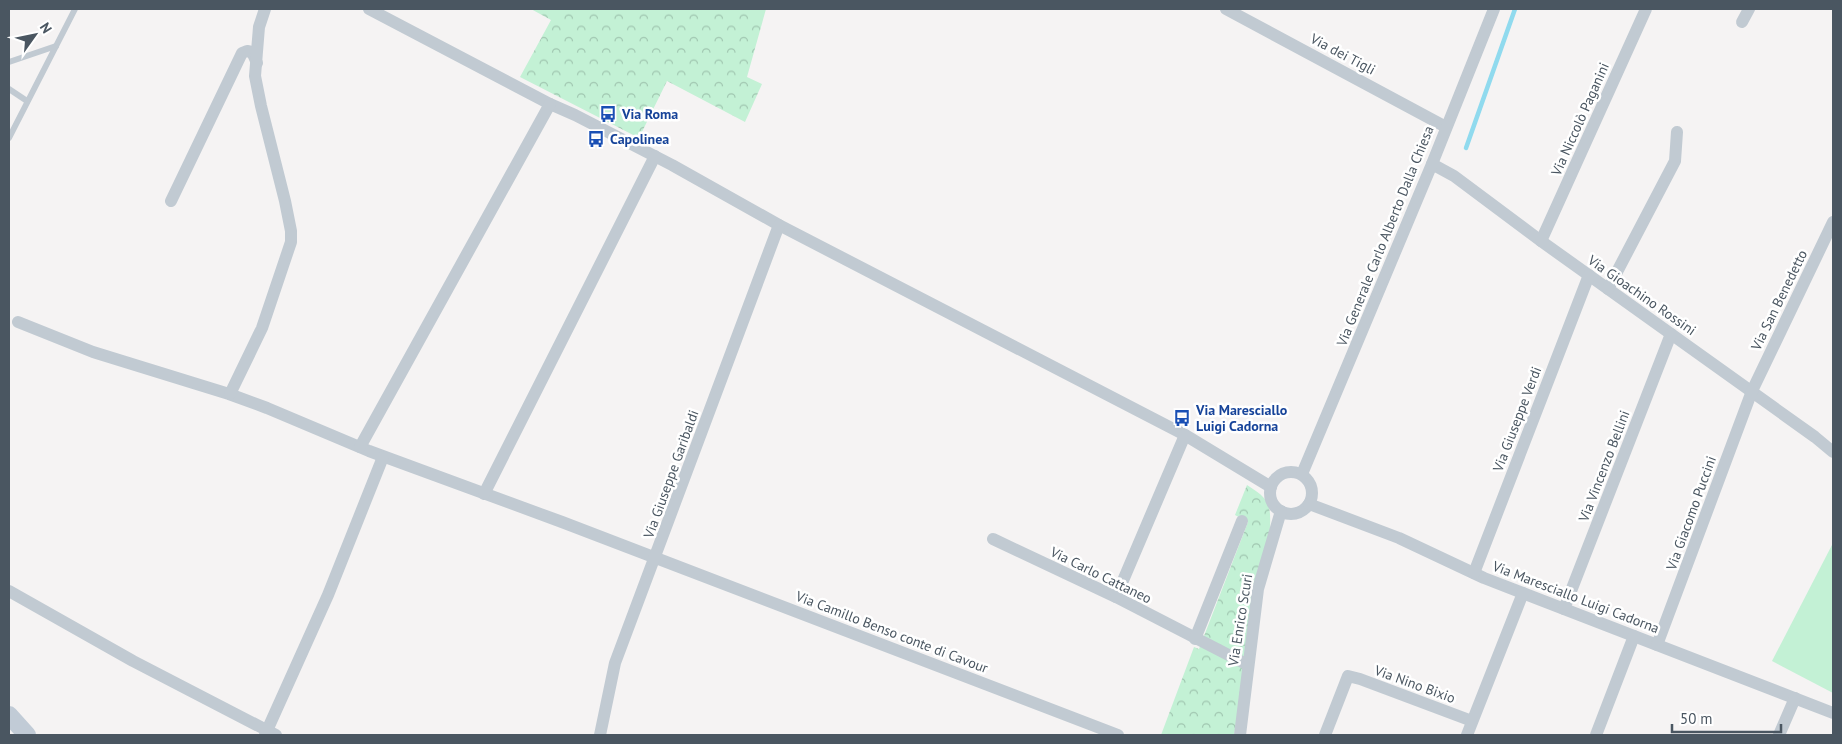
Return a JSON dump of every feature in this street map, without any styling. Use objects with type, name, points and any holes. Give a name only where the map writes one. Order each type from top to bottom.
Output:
[{"type":"street","points":[[230,394],[262,328],[291,242],[291,231],[285,202],[255,76],[259,27],[265,9]]},
{"type":"street","points":[[369,9],[550,104],[655,156],[779,225],[1185,436],[1271,486]]},
{"type":"street","name":"Via dei Tigli","points":[[1226,9],[1446,127]]},
{"type":"street","name":"Via Generale Carlo Alberto Dalla Chiesa","points":[[1302,474],[1432,164],[1494,9]]},
{"type":"street","name":"Via Niccolò Paganini","points":[[1541,241],[1646,9]]},
{"type":"street","points":[[1742,22],[1749,9]]},
{"type":"street","points":[[171,202],[242,53],[252,52],[257,62]]},
{"type":"street","points":[[360,447],[550,104]]},
{"type":"street","points":[[1608,289],[1675,161],[1677,132]]},
{"type":"street","points":[[484,494],[655,156]]},
{"type":"street","name":"Via Gioachino Rossini","points":[[1432,164],[1454,176],[1541,241],[1752,391],[1833,452]]},
{"type":"street","name":"Via San Benedetto","points":[[1752,391],[1833,222]]},
{"type":"street","name":"Via Giuseppe Garibaldi","points":[[600,735],[615,663],[656,558],[779,225]]},
{"type":"street","name":"Via Giuseppe Verdi","points":[[1474,573],[1589,275]]},
{"type":"street","name":"Via Camillo Benso conte di Cavour","points":[[18,322],[93,352],[230,394],[383,456],[656,558],[1118,735]]},
{"type":"street","name":"Via Vincenzo Bellini","points":[[1564,609],[1671,334]]},
{"type":"street","name":"Via Giacomo Puccini","points":[[1657,645],[1752,391]]},
{"type":"street","points":[[1116,596],[1185,436]]},
{"type":"street","points":[[9,591],[133,661],[269,734],[328,595],[383,456]]},
{"type":"street","points":[[1286,472],[1302,474],[1307,478],[1312,490],[1309,504],[1302,511],[1293,514],[1281,511],[1272,502],[1271,486],[1277,477],[1286,472]]},
{"type":"street","name":"Via Maresciallo Luigi Cadorna","points":[[1309,504],[1399,538],[1474,573],[1523,593],[1833,713]]},
{"type":"street","name":"Via Enrico Scuri","points":[[1240,735],[1258,589],[1281,511]]},
{"type":"street","points":[[1195,639],[1242,521]]},
{"type":"street","name":"Via Carlo Cattaneo","points":[[993,539],[1116,596],[1195,639],[1248,665]]},
{"type":"street","points":[[1467,735],[1523,593]]},
{"type":"street","points":[[1596,735],[1634,636]]},
{"type":"street","name":"Via Nino Bixio","points":[[1325,735],[1348,676],[1472,721]]},
{"type":"street","points":[[1779,735],[1795,698]]},
{"type":"street","points":[[9,715],[27,735]]},
{"type":"lane","points":[[9,138],[75,9]]},
{"type":"lane","points":[[9,62],[56,46]]},
{"type":"lane","points":[[9,89],[27,101]]},
{"type":"green space","points":[[531,9],[766,9],[747,77],[762,84],[745,122],[667,81],[639,138],[520,77],[551,20]]},
{"type":"green space","points":[[1247,485],[1260,494],[1267,502],[1270,513],[1270,529],[1234,735],[1161,735],[1194,647],[1199,649],[1248,522],[1235,515]]},
{"type":"green space","points":[[1833,543],[1833,693],[1772,661]]},
{"type":"waterway","points":[[1466,148],[1515,9]]},
{"type":"place","name":"Via Roma","points":[[608,114]]},
{"type":"place","name":"Capolinea","points":[[596,139]]},
{"type":"place","name":"Via Maresciallo Luigi Cadorna","points":[[1182,418]]}]
